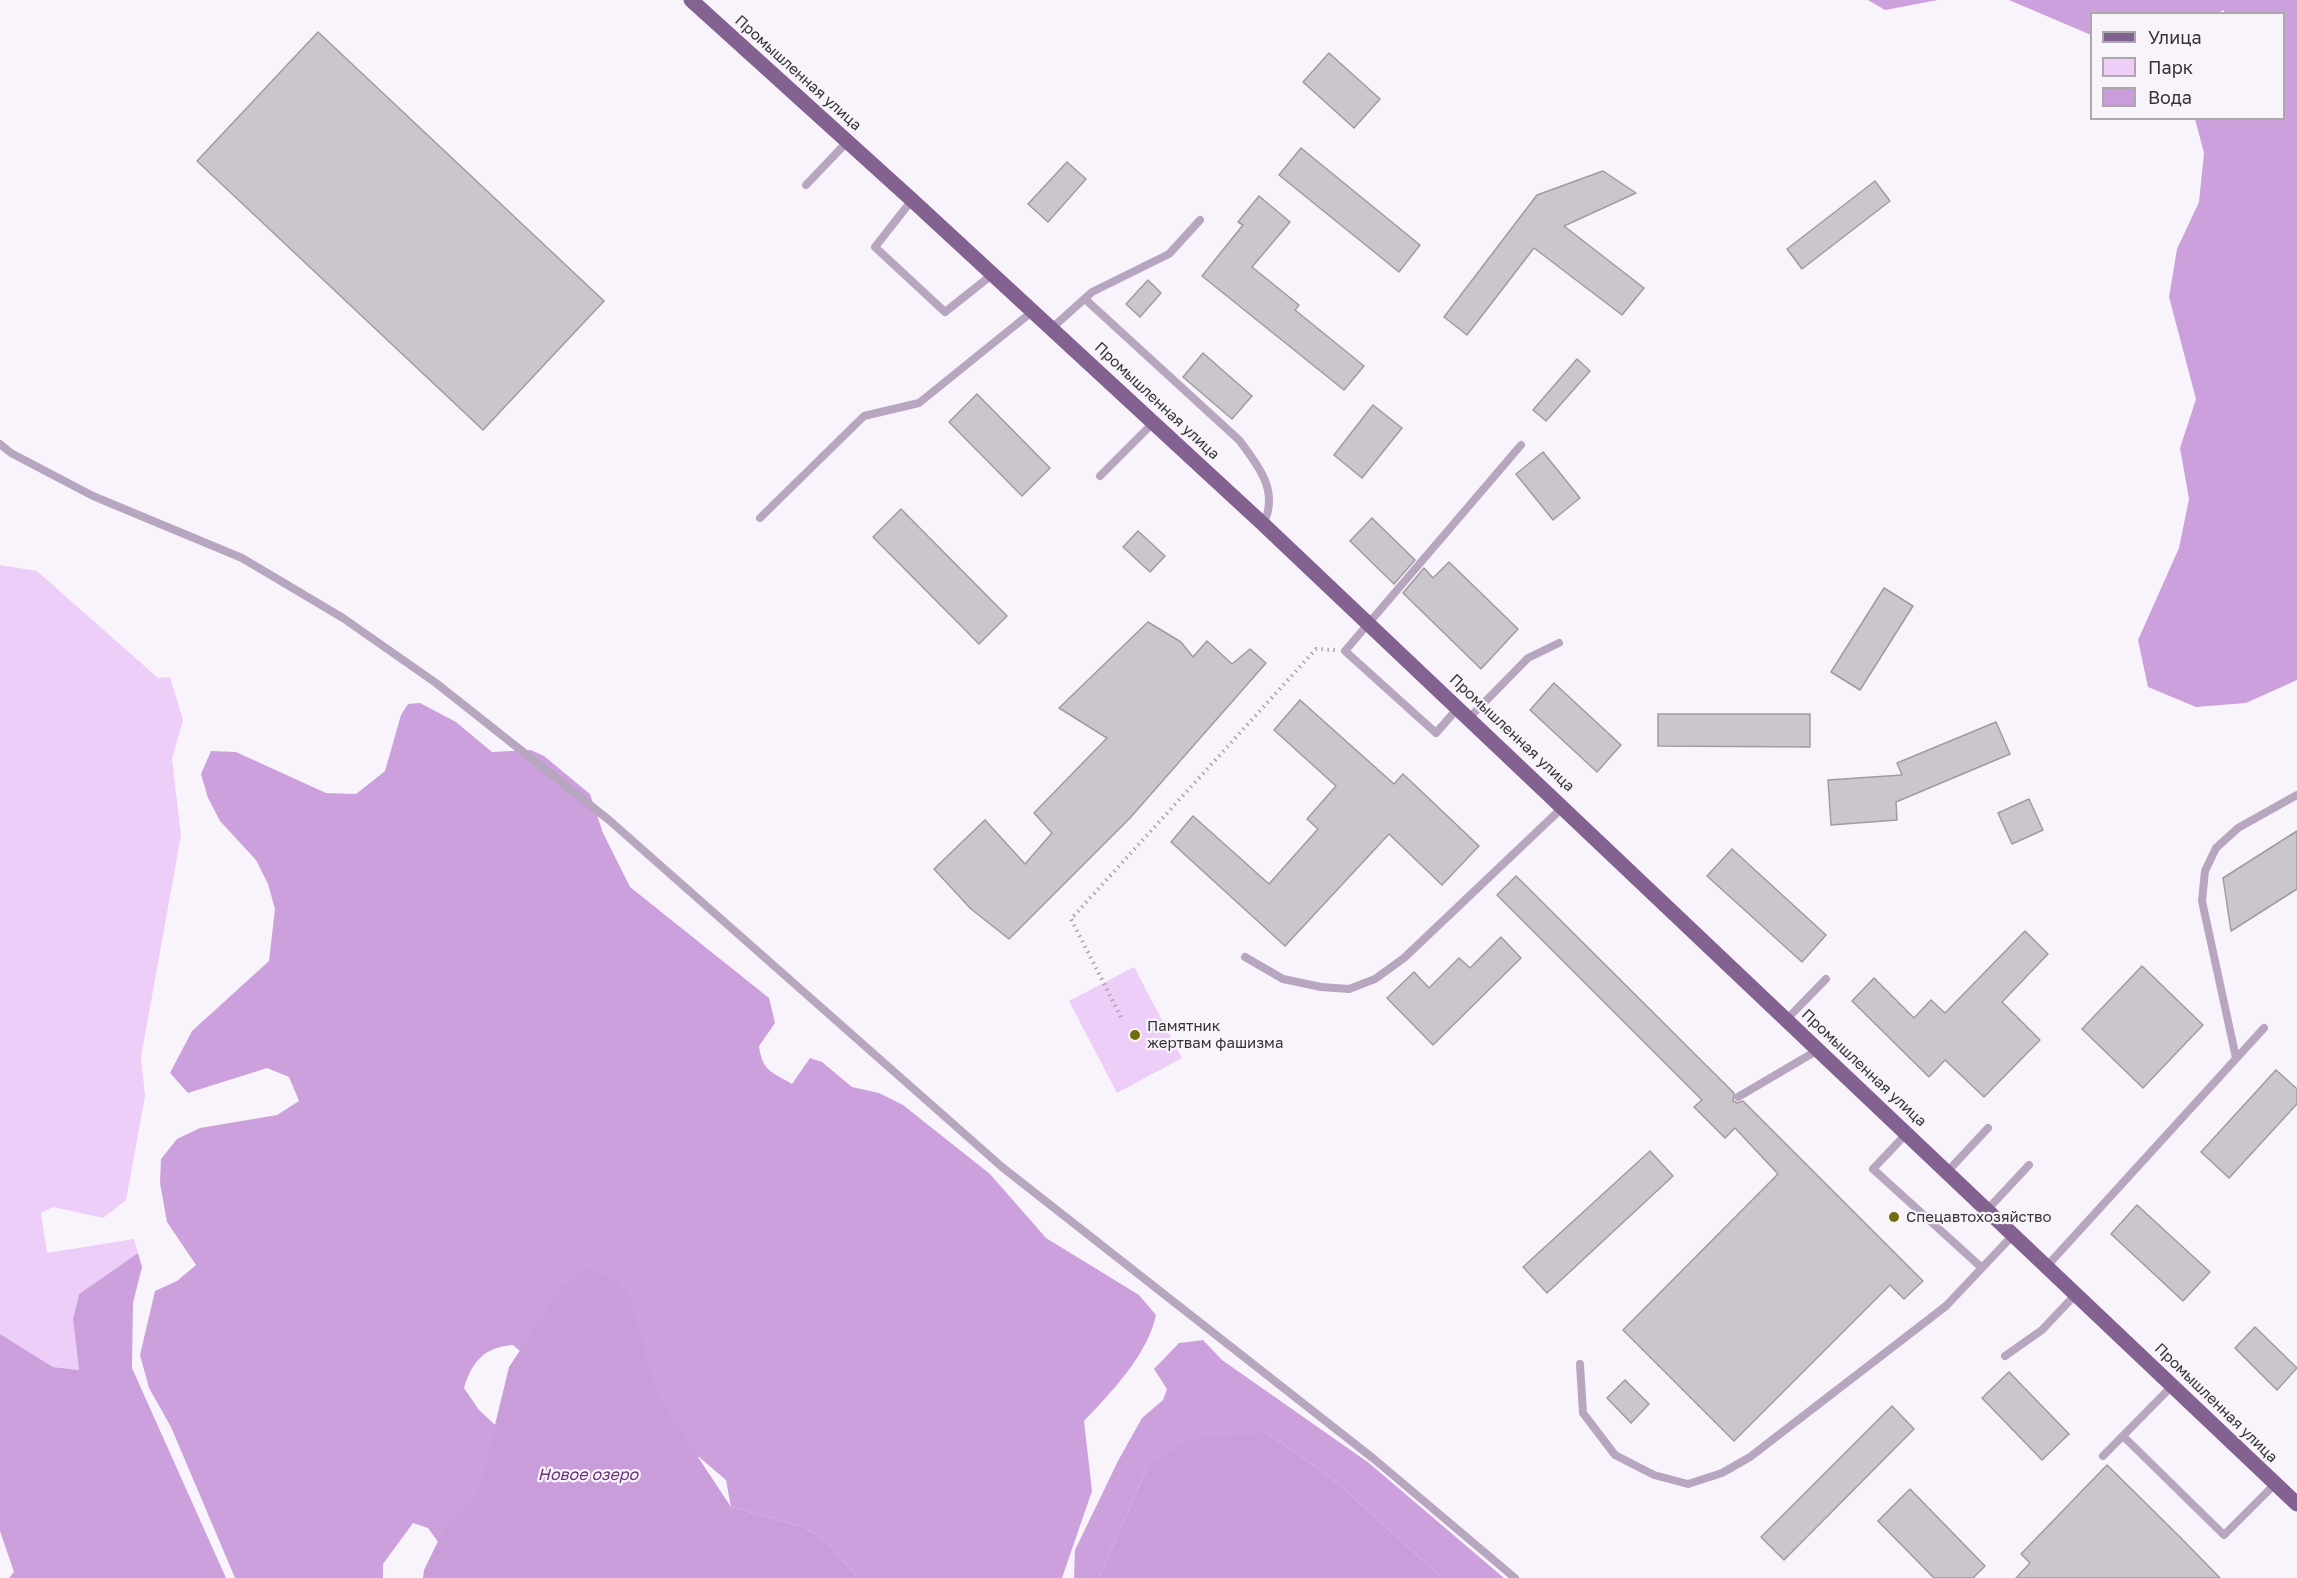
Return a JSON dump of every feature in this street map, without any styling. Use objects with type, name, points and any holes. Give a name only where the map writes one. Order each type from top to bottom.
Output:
[{"type":"main road","name":"Промышленная улица","points":[[691,0],[1154,422],[1948,1171],[2172,1386],[2276,1484],[2295,1499]]},
{"type":"lane","points":[[806,185],[848,141]]},
{"type":"lane","points":[[912,200],[875,247],[945,312],[993,274]]},
{"type":"lane","points":[[1052,328],[1092,292],[1169,254],[1200,220]]},
{"type":"lane","points":[[1085,299],[1239,440],[1257,464],[1268,486],[1270,512],[1263,524]]},
{"type":"lane","points":[[760,518],[864,416],[919,403],[1033,311]]},
{"type":"lane","points":[[1100,476],[1154,422]]},
{"type":"lane","points":[[0,444],[11,453],[93,496],[242,558],[343,618],[436,683],[609,820],[1002,1167],[1374,1459],[1515,1578]]},
{"type":"lane","points":[[1521,445],[1345,651],[1436,733],[1464,713],[1528,658],[1559,643]]},
{"type":"lane","points":[[2236,1058],[2202,901],[2205,871],[2216,848],[2238,828],[2297,795]]},
{"type":"lane","points":[[1245,957],[1283,978],[1322,987],[1349,988],[1375,979],[1404,958],[1563,807]]},
{"type":"lane","points":[[1786,1020],[1826,980]]},
{"type":"lane","points":[[2047,1266],[2264,1028]]},
{"type":"lane","points":[[1738,1096],[1818,1050]]},
{"type":"lane","points":[[1948,1171],[1988,1128]]},
{"type":"lane","points":[[1906,1133],[1873,1169],[1982,1268]]},
{"type":"lane","points":[[1988,1209],[2029,1165]]},
{"type":"lane","points":[[1580,1364],[1583,1413],[1614,1455],[1654,1475],[1688,1484],[1722,1473],[1750,1457],[1946,1306],[2014,1234]]},
{"type":"lane","points":[[2005,1356],[2042,1330],[2076,1294]]},
{"type":"lane","points":[[2103,1456],[2172,1386]]},
{"type":"lane","points":[[2123,1436],[2224,1535],[2276,1484]]},
{"type":"path","points":[[1121,1017],[1071,919],[1316,649],[1345,651]]},
{"type":"green space","points":[[0,565],[37,571],[158,678],[170,677],[183,720],[172,759],[181,835],[141,1057],[145,1096],[126,1200],[103,1218],[53,1207],[41,1213],[47,1253],[134,1239],[138,1253],[79,1294],[73,1320],[79,1370],[53,1367],[0,1334]]},
{"type":"green space","points":[[1134,967],[1182,1058],[1117,1093],[1069,1001]]},
{"type":"shaded area","points":[[1868,0],[1938,0],[1885,10]]},
{"type":"shaded area","points":[[2009,0],[2297,0],[2297,680],[2246,703],[2196,707],[2148,687],[2138,640],[2179,548],[2189,499],[2180,448],[2196,399],[2169,297],[2177,249],[2199,202],[2204,153],[2195,120],[2285,120],[2285,12],[2224,12],[2224,10],[2220,12],[2090,12],[2090,35]]},
{"type":"shaded area","points":[[420,703],[456,722],[492,752],[531,750],[544,756],[590,794],[603,833],[630,887],[769,998],[775,1023],[759,1046],[765,1066],[769,1070],[792,1084],[810,1058],[822,1062],[852,1087],[879,1093],[903,1105],[990,1174],[1046,1238],[1139,1295],[1156,1315],[1152,1330],[1137,1358],[1117,1385],[1084,1421],[1092,1491],[1062,1578],[858,1578],[826,1541],[804,1527],[731,1507],[726,1480],[699,1457],[673,1452],[543,1371],[513,1345],[487,1352],[481,1357],[471,1370],[464,1388],[479,1410],[531,1458],[464,1578],[428,1528],[413,1523],[383,1564],[383,1578],[235,1578],[171,1427],[149,1388],[140,1355],[155,1291],[177,1281],[196,1265],[167,1222],[160,1183],[161,1159],[177,1139],[200,1128],[277,1115],[299,1101],[289,1077],[267,1068],[188,1093],[170,1073],[192,1031],[269,961],[275,909],[268,884],[256,860],[220,821],[208,798],[201,774],[211,751],[236,752],[326,793],[356,794],[385,771],[401,715],[408,704]]},
{"type":"shaded area","points":[[138,1253],[142,1267],[133,1303],[132,1368],[226,1578],[9,1578],[14,1572],[0,1531],[0,1334],[53,1367],[79,1370],[73,1319],[79,1294]]},
{"type":"shaded area","points":[[1203,1340],[1222,1360],[1369,1463],[1504,1578],[1442,1578],[1335,1481],[1267,1433],[1148,1466],[1099,1578],[1074,1578],[1075,1550],[1119,1459],[1142,1418],[1163,1400],[1167,1389],[1154,1369],[1179,1343]]},
{"type":"water","name":"Новое озеро","points":[[585,1268],[610,1276],[629,1295],[657,1395],[731,1507],[804,1527],[826,1541],[858,1578],[423,1578],[424,1570],[445,1527],[479,1491],[509,1367],[563,1286]]},
{"type":"water","points":[[1267,1433],[1335,1481],[1442,1578],[1099,1578],[1148,1466],[1191,1439]]},
{"type":"building","points":[[318,32],[604,301],[483,430],[197,161]]},
{"type":"building","points":[[1329,53],[1380,99],[1354,128],[1303,82]]},
{"type":"building","points":[[1301,148],[1420,245],[1399,272],[1279,175]]},
{"type":"building","points":[[1067,162],[1086,179],[1048,222],[1028,204]]},
{"type":"building","points":[[1603,171],[1636,193],[1564,226],[1644,288],[1622,315],[1534,248],[1467,335],[1444,317],[1537,195]]},
{"type":"building","points":[[1875,181],[1890,201],[1802,269],[1787,249]]},
{"type":"building","points":[[1259,196],[1290,222],[1252,267],[1299,305],[1295,310],[1364,366],[1344,390],[1202,276],[1243,225],[1238,222]]},
{"type":"building","points":[[1148,280],[1161,293],[1140,317],[1126,304]]},
{"type":"building","points":[[1203,353],[1252,396],[1232,419],[1183,377]]},
{"type":"building","points":[[1577,359],[1590,371],[1546,421],[1533,410]]},
{"type":"building","points":[[977,394],[1050,468],[1022,496],[949,422]]},
{"type":"building","points":[[1373,405],[1402,428],[1362,478],[1334,455]]},
{"type":"building","points":[[1543,452],[1580,498],[1553,520],[1516,474]]},
{"type":"building","points":[[901,509],[1007,616],[979,644],[873,537]]},
{"type":"building","points":[[1372,518],[1415,560],[1394,584],[1350,541]]},
{"type":"building","points":[[1138,531],[1165,556],[1150,572],[1123,547]]},
{"type":"building","points":[[1449,562],[1518,629],[1481,669],[1403,593],[1424,568],[1433,578]]},
{"type":"building","points":[[1884,588],[1913,606],[1860,690],[1831,672]]},
{"type":"building","points":[[1148,622],[1181,642],[1193,657],[1207,641],[1232,664],[1250,649],[1266,663],[1130,818],[1009,939],[971,909],[934,869],[985,820],[1025,864],[1052,833],[1034,813],[1107,738],[1059,708]]},
{"type":"building","points":[[1554,683],[1621,745],[1597,772],[1530,710]]},
{"type":"building","points":[[1300,700],[1394,784],[1403,774],[1479,846],[1442,885],[1389,834],[1285,946],[1171,842],[1193,816],[1269,884],[1318,829],[1307,819],[1336,786],[1274,730]]},
{"type":"building","points":[[1658,714],[1810,714],[1810,747],[1658,746]]},
{"type":"building","points":[[1996,722],[2010,754],[1896,802],[1897,820],[1831,825],[1828,780],[1902,775],[1897,763]]},
{"type":"building","points":[[2029,799],[2043,830],[2012,844],[1998,813]]},
{"type":"building","points":[[2297,831],[2297,889],[2231,931],[2223,878]]},
{"type":"building","points":[[1732,849],[1826,935],[1802,962],[1707,876]]},
{"type":"building","points":[[1516,876],[1734,1093],[1733,1101],[1737,1103],[1743,1101],[1923,1281],[1904,1299],[1890,1285],[1734,1441],[1623,1330],[1778,1174],[1735,1128],[1725,1138],[1694,1107],[1702,1100],[1497,895]]},
{"type":"building","points":[[2025,931],[2048,954],[2002,1002],[2040,1040],[1984,1097],[1945,1060],[1929,1077],[1852,1001],[1874,978],[1914,1018],[1931,1000],[1945,1013]]},
{"type":"building","points":[[1501,937],[1521,958],[1433,1045],[1387,998],[1414,972],[1429,988],[1459,958],[1470,968]]},
{"type":"building","points":[[2142,966],[2203,1025],[2143,1088],[2082,1029]]},
{"type":"building","points":[[2276,1070],[2297,1089],[2297,1104],[2229,1178],[2201,1152]]},
{"type":"building","points":[[1650,1151],[1673,1176],[1547,1293],[1523,1267]]},
{"type":"building","points":[[2137,1205],[2210,1272],[2183,1301],[2111,1234]]},
{"type":"building","points":[[2255,1327],[2297,1368],[2277,1390],[2235,1348]]},
{"type":"building","points":[[2009,1372],[2069,1434],[2042,1460],[1982,1398]]},
{"type":"building","points":[[1625,1380],[1649,1404],[1631,1423],[1607,1398]]},
{"type":"building","points":[[1892,1406],[1914,1429],[1784,1560],[1761,1537]]},
{"type":"building","points":[[2107,1465],[2220,1578],[2016,1578],[2030,1563],[2021,1554]]},
{"type":"building","points":[[1910,1489],[1985,1566],[1973,1578],[1934,1578],[1878,1521]]},
{"type":"place","name":"Памятник жертвам фашизма","points":[[1135,1035]]},
{"type":"place","name":"Спецавтохозяйство","points":[[1894,1217]]}]
